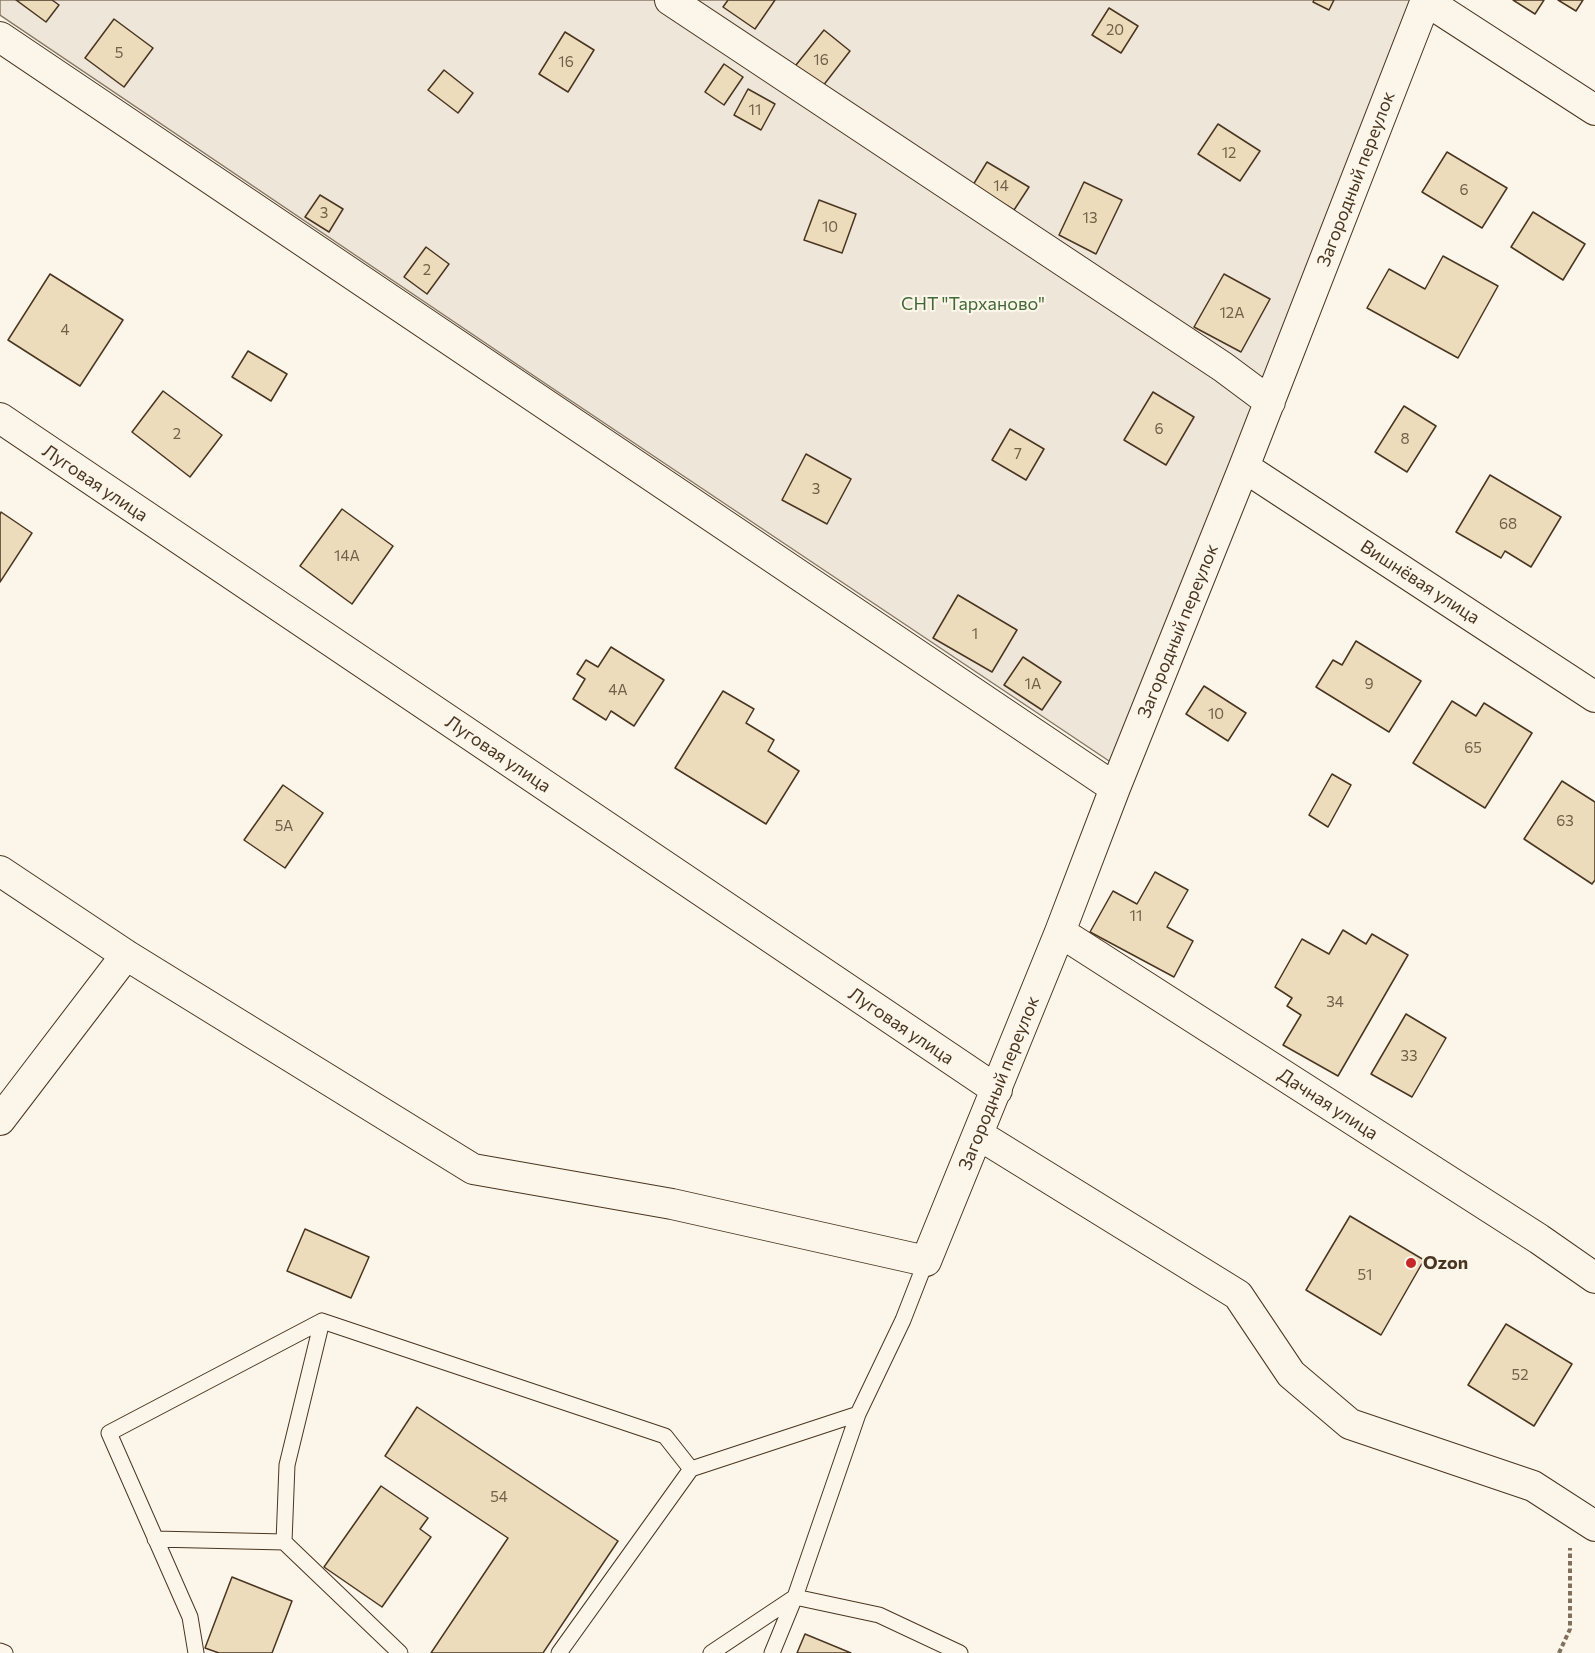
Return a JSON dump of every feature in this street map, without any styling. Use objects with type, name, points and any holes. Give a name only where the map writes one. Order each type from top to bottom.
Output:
[{"type":"street","points":[[670,0],[1223,367],[1270,402]]},
{"type":"street","points":[[1426,0],[1595,110]]},
{"type":"street","name":"Загородный переулок","points":[[926,1261],[1060,932],[1426,0]]},
{"type":"street","points":[[0,38],[1115,788]]},
{"type":"street","name":"Луговая улица","points":[[0,418],[997,1090]]},
{"type":"street","name":"Вишнёвая улица","points":[[1244,467],[1595,697]]},
{"type":"street","points":[[0,872],[126,955],[473,1169],[672,1204],[926,1261]]},
{"type":"street","name":"Дачная улица","points":[[1060,932],[1529,1233],[1595,1278]]},
{"type":"street","points":[[0,1120],[126,955]]},
{"type":"street","points":[[979,1135],[1239,1295],[1291,1374],[1350,1424],[1533,1486],[1583,1519]]},
{"type":"lane","points":[[772,1653],[795,1597],[858,1414],[903,1320],[926,1261]]},
{"type":"lane","points":[[196,1653],[190,1617],[109,1433],[322,1321],[665,1436],[691,1469]]},
{"type":"lane","points":[[284,1542],[286,1465],[322,1321]]},
{"type":"lane","points":[[559,1653],[691,1469],[858,1414]]},
{"type":"lane","points":[[155,1539],[284,1542],[400,1653]]},
{"type":"lane","points":[[711,1653],[795,1597],[879,1615],[960,1653]]},
{"type":"lane","points":[[0,1651],[5,1653]]},
{"type":"path","points":[[1559,1653],[1570,1629],[1583,1519]]},
{"type":"green space","name":"СНТ \"Тарханово\"","points":[[0,0],[1420,0],[1118,767],[0,15]]},
{"type":"building","points":[[16,0],[52,0],[59,5],[46,22]]},
{"type":"building","points":[[728,0],[775,0],[755,29],[723,7]]},
{"type":"building","points":[[1314,0],[1334,0],[1329,10],[1313,2]]},
{"type":"building","points":[[1513,0],[1544,0],[1535,14]]},
{"type":"building","points":[[1558,0],[1583,0],[1576,11]]},
{"type":"building","points":[[1109,8],[1138,26],[1121,53],[1092,35]]},
{"type":"building","points":[[114,19],[153,48],[124,87],[85,58]]},
{"type":"building","points":[[824,30],[850,51],[819,91],[792,70]]},
{"type":"building","points":[[565,32],[594,50],[568,92],[539,74]]},
{"type":"building","points":[[724,64],[743,77],[724,105],[705,92]]},
{"type":"building","points":[[444,70],[473,93],[458,113],[428,90]]},
{"type":"building","points":[[748,89],[775,104],[761,130],[734,115]]},
{"type":"building","points":[[1218,124],[1260,151],[1240,181],[1198,154]]},
{"type":"building","points":[[1447,152],[1507,188],[1482,228],[1422,192]]},
{"type":"building","points":[[987,162],[1029,187],[1014,210],[973,185]]},
{"type":"building","points":[[1084,182],[1122,200],[1096,254],[1059,235]]},
{"type":"building","points":[[320,195],[343,209],[329,232],[305,217]]},
{"type":"building","points":[[819,200],[856,214],[842,253],[804,240]]},
{"type":"building","points":[[1533,212],[1585,244],[1563,280],[1511,247]]},
{"type":"building","points":[[426,247],[449,264],[427,294],[404,277]]},
{"type":"building","points":[[1443,256],[1498,286],[1458,358],[1367,308],[1389,269],[1425,289]]},
{"type":"building","points":[[50,274],[123,320],[80,386],[8,340]]},
{"type":"building","points":[[1224,274],[1270,299],[1241,352],[1194,327]]},
{"type":"building","points":[[248,351],[287,374],[271,401],[232,377]]},
{"type":"building","points":[[163,391],[222,435],[190,477],[132,432]]},
{"type":"building","points":[[1153,392],[1194,417],[1166,465],[1124,440]]},
{"type":"building","points":[[1404,406],[1436,426],[1407,472],[1375,452]]},
{"type":"building","points":[[1010,429],[1044,449],[1026,480],[992,460]]},
{"type":"building","points":[[806,454],[851,479],[827,524],[782,500]]},
{"type":"building","points":[[1490,475],[1561,517],[1531,567],[1505,551],[1501,558],[1456,532]]},
{"type":"building","points":[[342,509],[393,546],[352,604],[300,566]]},
{"type":"building","points":[[1,512],[32,533],[0,582],[0,515]]},
{"type":"building","points":[[958,595],[1017,630],[992,672],[933,638]]},
{"type":"building","points":[[1356,641],[1421,681],[1389,732],[1316,687],[1333,660],[1342,665]]},
{"type":"building","points":[[611,647],[664,680],[634,726],[611,711],[606,720],[573,699],[585,679],[577,674],[586,660],[598,667]]},
{"type":"building","points":[[1023,657],[1061,682],[1042,710],[1004,685]]},
{"type":"building","points":[[1204,686],[1246,713],[1228,741],[1186,714]]},
{"type":"building","points":[[723,691],[754,709],[746,723],[774,740],[768,751],[799,771],[766,824],[675,768]]},
{"type":"building","points":[[1452,701],[1476,716],[1484,703],[1532,733],[1485,808],[1413,763]]},
{"type":"building","points":[[1332,774],[1351,785],[1328,827],[1309,815]]},
{"type":"building","points":[[1562,781],[1595,802],[1595,880],[1592,884],[1524,839]]},
{"type":"building","points":[[283,785],[323,813],[285,868],[244,840]]},
{"type":"building","points":[[1155,872],[1188,890],[1167,927],[1193,941],[1174,977],[1090,932],[1113,891],[1137,904]]},
{"type":"building","points":[[1343,930],[1366,944],[1372,934],[1408,955],[1338,1076],[1283,1045],[1301,1015],[1287,1006],[1292,998],[1275,987],[1302,939],[1329,954]]},
{"type":"building","points":[[1406,1014],[1446,1038],[1412,1097],[1371,1074]]},
{"type":"building","points":[[1350,1216],[1424,1260],[1381,1335],[1306,1290]]},
{"type":"building","points":[[305,1229],[369,1257],[351,1298],[287,1271]]},
{"type":"building","points":[[1506,1324],[1572,1364],[1534,1426],[1468,1385]]},
{"type":"building","points":[[417,1407],[618,1541],[543,1653],[431,1653],[508,1538],[385,1456]]},
{"type":"building","points":[[381,1486],[428,1518],[420,1529],[431,1537],[382,1607],[324,1567]]},
{"type":"building","points":[[232,1577],[292,1601],[272,1653],[219,1653],[205,1648]]},
{"type":"building","points":[[805,1634],[851,1653],[797,1653]]},
{"type":"place","name":"Ozon","points":[[1411,1263]]}]
